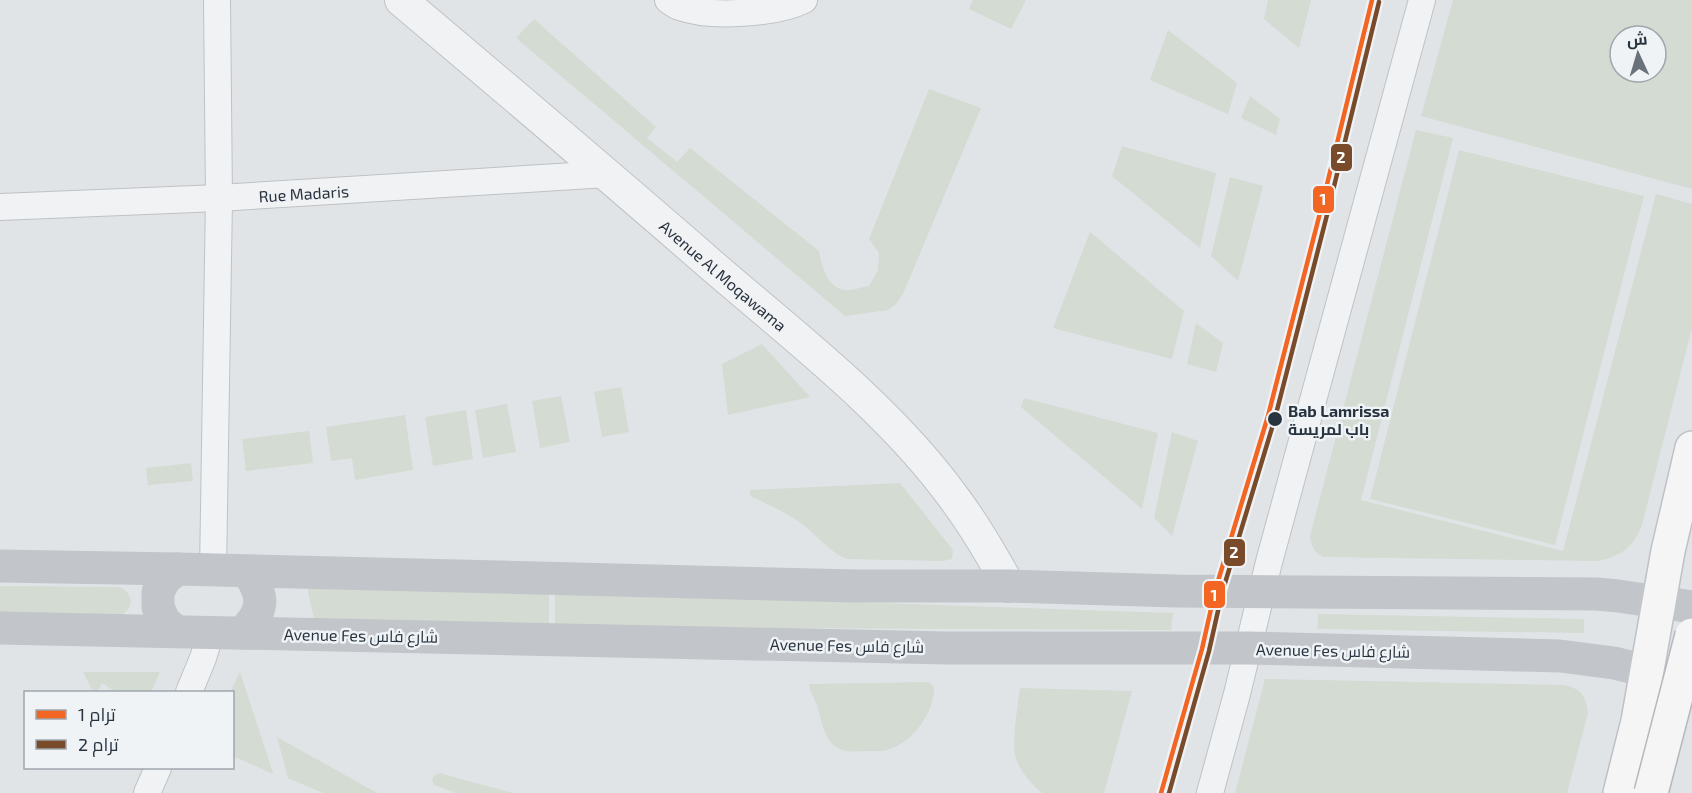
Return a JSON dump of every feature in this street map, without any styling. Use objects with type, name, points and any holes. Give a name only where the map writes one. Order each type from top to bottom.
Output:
[{"type":"main road","points":[[1620,793],[1638,721],[1668,551],[1692,448]]},
{"type":"main road","points":[[0,566],[855,586],[1597,594],[1692,607]]},
{"type":"main road","points":[[175,631],[164,621],[158,607],[158,592],[165,579],[177,569]]},
{"type":"main road","points":[[227,632],[255,620],[260,603],[258,586],[248,572]]},
{"type":"main road","name":"Avenue Fes شارع فاس","points":[[0,628],[991,648],[1248,648],[1560,656],[1614,663],[1692,681]]},
{"type":"main road","points":[[1651,793],[1692,635]]},
{"type":"street","points":[[213,571],[219,198],[217,0]]},
{"type":"street","name":"Avenue Al Moqawama","points":[[402,0],[858,392],[901,435],[954,497],[979,534],[1009,586]]},
{"type":"street","points":[[668,0],[678,7],[706,13],[744,12],[780,7],[804,0]]},
{"type":"street","points":[[1210,793],[1422,0]]},
{"type":"street","name":"Rue Madaris","points":[[0,207],[219,198],[607,174]]},
{"type":"street","points":[[190,691],[203,658],[227,632]]},
{"type":"street","points":[[147,793],[158,769]]},
{"type":"shaded area","points":[[973,0],[1026,0],[1011,29],[969,9]]},
{"type":"shaded area","points":[[1268,0],[1311,0],[1299,48],[1264,19]]},
{"type":"shaded area","points":[[1453,0],[1692,0],[1692,189],[1421,116]]},
{"type":"shaded area","points":[[534,19],[656,127],[647,138],[677,162],[690,148],[819,251],[823,269],[829,280],[844,290],[869,286],[878,270],[879,253],[869,239],[929,89],[981,108],[903,294],[896,304],[888,310],[845,316],[516,38]]},
{"type":"shaded area","points":[[1168,30],[1237,83],[1228,114],[1150,80]]},
{"type":"shaded area","points":[[1250,96],[1280,119],[1276,135],[1241,118]]},
{"type":"shaded area","points":[[1416,130],[1453,138],[1361,500],[1563,551],[1656,194],[1692,204],[1692,328],[1642,525],[1630,545],[1614,556],[1598,561],[1323,557],[1312,546],[1310,536]]},
{"type":"shaded area","points":[[1122,146],[1216,173],[1200,248],[1112,176]]},
{"type":"shaded area","points":[[1459,150],[1644,196],[1555,545],[1370,499]]},
{"type":"shaded area","points":[[1230,177],[1263,186],[1238,281],[1211,256]]},
{"type":"shaded area","points":[[1090,232],[1184,311],[1172,359],[1053,328]]},
{"type":"shaded area","points":[[1196,323],[1223,343],[1216,372],[1187,364]]},
{"type":"shaded area","points":[[762,344],[810,397],[728,415],[722,364]]},
{"type":"shaded area","points":[[621,387],[629,432],[602,437],[594,392]]},
{"type":"shaded area","points":[[561,396],[570,442],[540,448],[532,401]]},
{"type":"shaded area","points":[[1024,398],[1158,433],[1142,509],[1021,407]]},
{"type":"shaded area","points":[[507,404],[516,452],[483,458],[475,410]]},
{"type":"shaded area","points":[[466,410],[473,459],[433,466],[425,417]]},
{"type":"shaded area","points":[[405,415],[413,470],[355,480],[352,458],[331,461],[326,427]]},
{"type":"shaded area","points":[[309,431],[313,463],[246,471],[242,439]]},
{"type":"shaded area","points":[[1172,432],[1198,441],[1172,536],[1154,518]]},
{"type":"shaded area","points":[[191,463],[193,481],[148,485],[146,468]]},
{"type":"shaded area","points":[[900,483],[953,550],[952,559],[943,561],[847,559],[834,552],[798,521],[750,496],[750,490]]},
{"type":"shaded area","points":[[0,586],[120,587],[128,593],[131,601],[129,608],[121,615],[0,614]]},
{"type":"shaded area","points":[[307,587],[549,592],[549,627],[314,619]]},
{"type":"shaded area","points":[[555,592],[1173,613],[1171,630],[555,627]]},
{"type":"shaded area","points":[[1318,614],[1584,619],[1584,633],[1317,629]]},
{"type":"shaded area","points":[[83,672],[160,672],[151,691],[114,691],[102,683],[98,691],[92,691]]},
{"type":"shaded area","points":[[240,672],[273,774],[234,756],[234,691],[230,691]]},
{"type":"shaded area","points":[[1265,679],[1563,685],[1574,688],[1582,694],[1588,713],[1567,793],[1235,793]]},
{"type":"shaded area","points":[[929,682],[934,688],[933,697],[926,716],[914,733],[899,745],[887,750],[856,752],[839,749],[827,737],[809,684]]},
{"type":"shaded area","points":[[1020,688],[1132,691],[1104,793],[1042,793],[1026,776],[1019,766],[1014,748]]},
{"type":"shaded area","points":[[277,737],[377,793],[323,793],[288,778]]},
{"type":"shaded area","points":[[440,773],[513,793],[456,793],[434,785],[432,779]]},
{"type":"tram line","name":"1","points":[[1161,793],[1202,649],[1215,591],[1268,416],[1372,0]]},
{"type":"tram line","name":"2","points":[[1169,793],[1209,651],[1222,593],[1275,418],[1379,2]]},
{"type":"tram line","points":[[1321,209],[1350,146]]},
{"type":"place","name":"Bab Lamrissa باب لمريسة","points":[[1275,419]]}]
